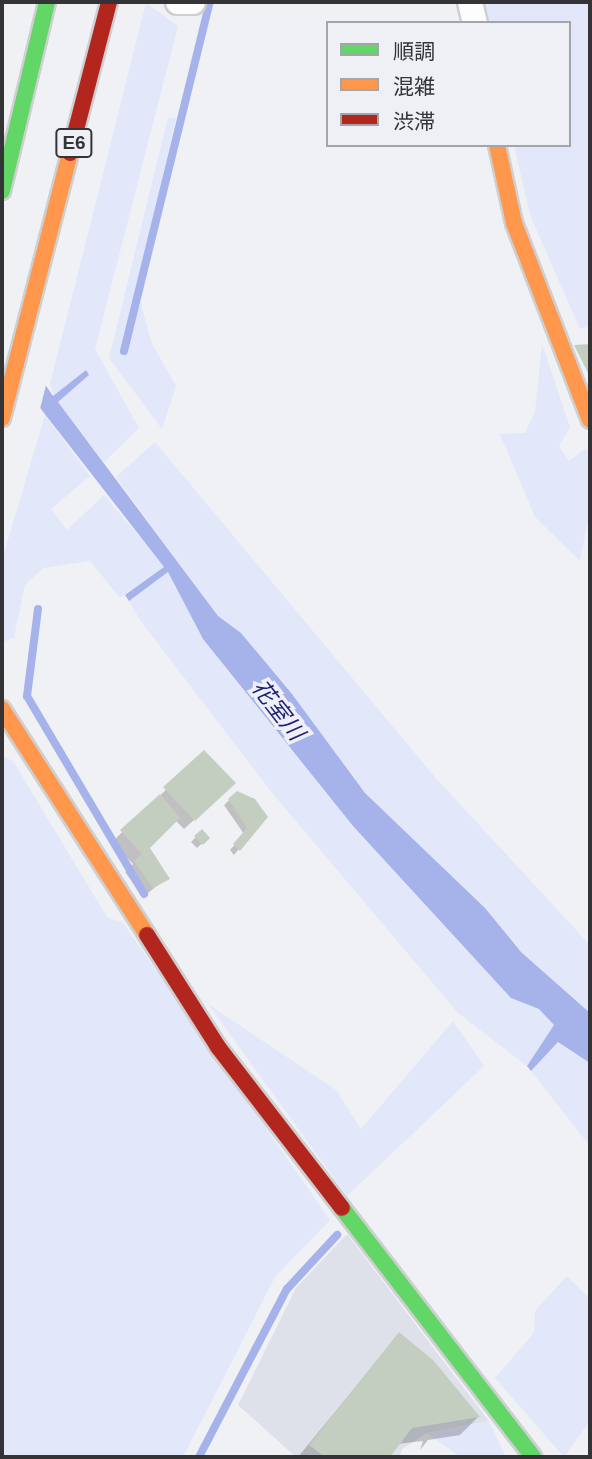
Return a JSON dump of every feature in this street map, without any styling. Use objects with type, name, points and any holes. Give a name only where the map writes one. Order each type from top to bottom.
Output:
[{"type":"main road","points":[[2,191],[47,2]]},
{"type":"main road","name":"E6","points":[[2,418],[39,284],[109,2]]},
{"type":"main road","points":[[497,147],[514,223],[590,420]]},
{"type":"main road","points":[[2,709],[9,735],[218,1046],[531,1456]]},
{"type":"street","points":[[177,2],[193,2]]},
{"type":"street","points":[[470,2],[475,21]]},
{"type":"shaded area","points":[[478,2],[590,2],[590,326],[580,329],[530,215],[514,147],[571,147],[571,21],[483,21]]},
{"type":"shaded area","points":[[146,3],[178,26],[95,349],[139,428],[104,462],[57,402],[89,375],[85,370],[54,396],[50,384]]},
{"type":"shaded area","points":[[168,118],[176,118],[137,290],[152,344],[176,386],[162,429],[109,358]]},
{"type":"shaded area","points":[[542,344],[570,427],[559,446],[569,461],[586,448],[590,457],[590,511],[580,561],[535,517],[500,434],[525,433],[535,412]]},
{"type":"shaded area","points":[[45,415],[90,476],[51,509],[67,530],[104,495],[165,567],[120,598],[90,561],[43,568],[25,585],[14,637],[2,643],[2,560]]},
{"type":"shaded area","points":[[155,442],[434,776],[590,945],[590,1013],[521,952],[485,908],[365,793],[292,694],[241,633],[218,616],[116,477]]},
{"type":"shaded area","points":[[168,572],[203,639],[353,826],[511,998],[539,1009],[554,1025],[527,1066],[458,1013],[273,794],[140,620],[129,601]]},
{"type":"shaded area","points":[[2,756],[13,761],[107,917],[123,923],[330,1220],[275,1277],[183,1457],[2,1457]]},
{"type":"shaded area","points":[[208,1004],[336,1090],[361,1129],[453,1021],[484,1066],[347,1196]]},
{"type":"shaded area","points":[[558,1042],[590,1063],[590,1146],[531,1071]]},
{"type":"shaded area","points":[[347,1234],[489,1421],[427,1433],[402,1449],[400,1457],[296,1457],[238,1405],[296,1288]]},
{"type":"shaded area","points":[[567,1276],[590,1299],[590,1421],[564,1457],[495,1378],[534,1333],[535,1311]]},
{"type":"shaded area","points":[[489,1421],[506,1457],[460,1457],[427,1433]]},
{"type":"water","name":"花室川","points":[[2,321],[53,396],[86,370],[89,375],[58,402],[218,616],[241,633],[292,694],[365,793],[485,908],[521,952],[590,1013],[590,1063],[558,1042],[531,1071],[527,1066],[554,1025],[539,1009],[511,998],[353,826],[203,639],[168,572],[129,601],[125,595],[164,567],[2,359]]},
{"type":"pier","points":[[2,317],[47,381],[39,413],[2,365]]},
{"type":"building","points":[[590,344],[590,377],[574,345]]},
{"type":"building","points":[[204,750],[236,783],[195,821],[163,787]]},
{"type":"building","points":[[237,791],[255,799],[268,817],[240,851],[233,844],[247,828],[228,799]]},
{"type":"building","points":[[160,794],[180,818],[150,848],[170,879],[153,888],[134,861],[142,854],[120,830]]},
{"type":"building","points":[[202,829],[210,838],[203,845],[194,836]]},
{"type":"building","points":[[399,1332],[433,1360],[480,1417],[412,1428],[390,1457],[325,1457],[309,1445]]},
{"type":"waterway","points":[[124,351],[210,2]]},
{"type":"waterway","points":[[38,609],[27,696],[144,894]]},
{"type":"waterway","points":[[199,1457],[287,1289],[337,1235]]},
{"type":"traffic: fast","points":[[2,191],[47,2]]},
{"type":"traffic: fast","points":[[342,1208],[533,1457]]},
{"type":"traffic: slow","points":[[497,147],[514,223],[590,420]]},
{"type":"traffic: slow","points":[[2,418],[70,153]]},
{"type":"traffic: slow","points":[[2,709],[147,935]]},
{"type":"traffic: jam","points":[[70,153],[109,2]]},
{"type":"traffic: jam","points":[[147,935],[218,1047],[342,1208]]}]
